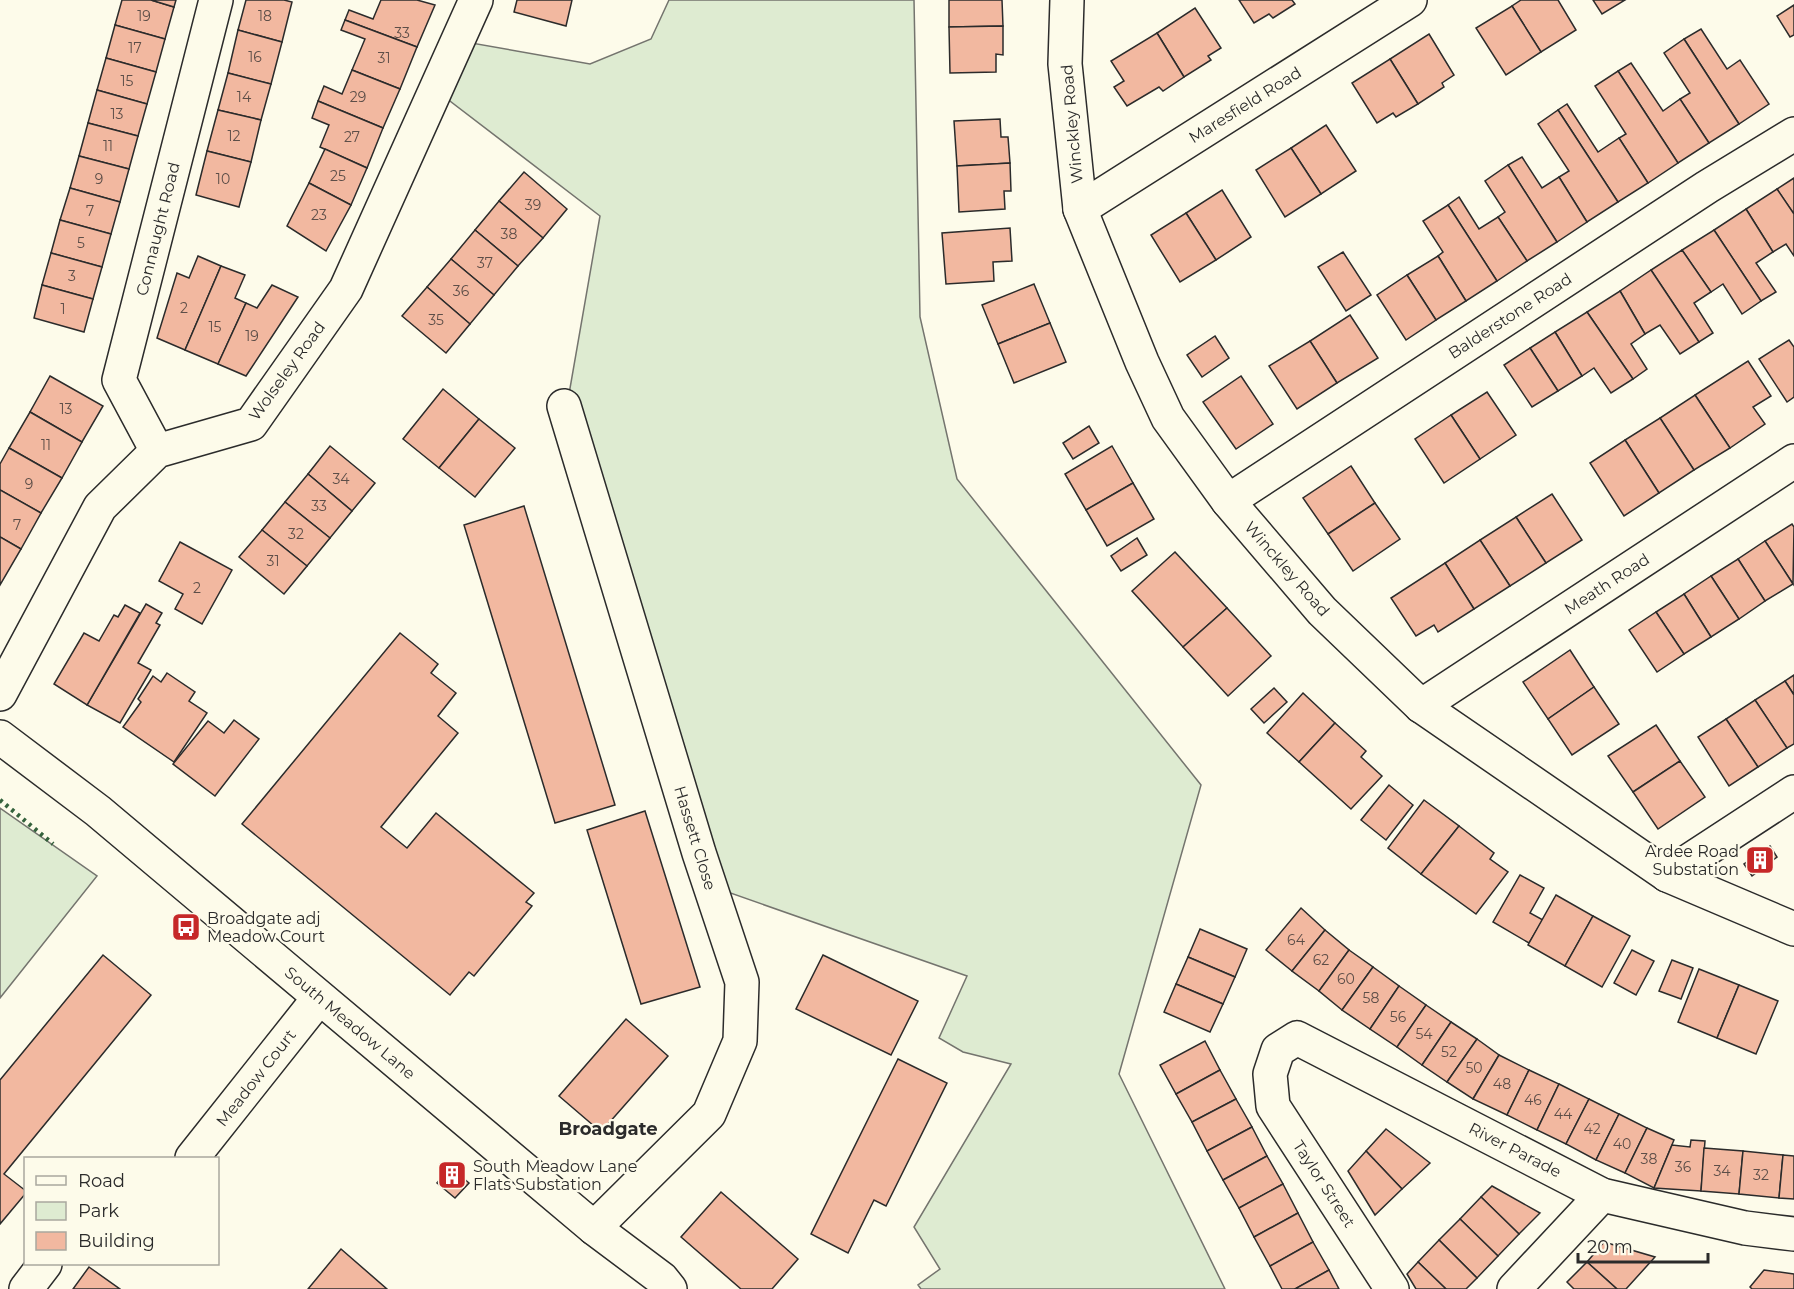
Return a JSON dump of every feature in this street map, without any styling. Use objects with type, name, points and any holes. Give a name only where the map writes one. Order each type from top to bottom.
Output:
[{"type":"street","name":"Connaught Road","points":[[158,451],[119,380],[216,0]]},
{"type":"street","name":"Wolseley Road","points":[[0,694],[100,507],[158,451],[251,424],[346,289],[476,0]]},
{"type":"street","name":"Winckley Road","points":[[1067,0],[1065,64],[1080,209],[1142,362],[1168,418],[1228,501],[1322,611],[1420,706],[1667,874],[1794,929]]},
{"type":"street","name":"Maresfield Road","points":[[1080,209],[1410,0]]},
{"type":"street","name":"Balderstone Road","points":[[1228,501],[1707,187],[1794,134]]},
{"type":"street","name":"Hassett Close","points":[[564,406],[699,853],[742,982],[741,1041],[709,1114],[594,1228]]},
{"type":"street","name":"Meath Road","points":[[1420,706],[1794,461]]},
{"type":"street","name":"South Meadow Lane","points":[[0,737],[98,811],[594,1228],[662,1279],[670,1289]]},
{"type":"street","points":[[1667,874],[1794,792]]},
{"type":"street","name":"Meadow Court","points":[[193,1157],[320,998]]},
{"type":"street","name":"River Parade","points":[[1270,1074],[1278,1050],[1297,1038],[1602,1195],[1745,1228],[1794,1234]]},
{"type":"street","name":"Taylor Street","points":[[1270,1074],[1273,1106],[1392,1289]]},
{"type":"street","points":[[1514,1289],[1602,1195]]},
{"type":"street","points":[[26,1289],[44,1265]]},
{"type":"green space","points":[[669,0],[914,0],[920,317],[957,479],[1201,785],[1119,1074],[1225,1289],[921,1289],[918,1285],[940,1269],[914,1227],[1011,1064],[963,1052],[939,1038],[967,976],[719,889],[569,394],[600,216],[446,98],[466,42],[590,64],[651,39]]},
{"type":"green space","points":[[0,808],[97,876],[0,998]]},
{"type":"building","points":[[122,0],[151,0],[174,7],[165,39],[115,25]]},
{"type":"building","points":[[151,0],[176,0],[174,7]]},
{"type":"building","points":[[246,0],[292,2],[282,42],[238,30]]},
{"type":"building","points":[[381,0],[417,0],[435,5],[417,47],[345,20],[349,10],[373,19]]},
{"type":"building","points":[[517,0],[572,0],[566,26],[514,12]]},
{"type":"building","points":[[949,0],[1002,0],[1003,26],[949,27]]},
{"type":"building","points":[[1239,0],[1292,0],[1295,4],[1273,18],[1269,14],[1254,23]]},
{"type":"building","points":[[1521,0],[1558,0],[1576,30],[1541,52],[1512,6]]},
{"type":"building","points":[[1593,0],[1625,0],[1602,14]]},
{"type":"building","points":[[1794,5],[1794,35],[1790,37],[1777,16]]},
{"type":"building","points":[[1512,6],[1541,52],[1506,75],[1476,28]]},
{"type":"building","points":[[1195,8],[1221,48],[1208,56],[1211,60],[1184,77],[1157,33]]},
{"type":"building","points":[[345,20],[417,47],[400,89],[352,70],[365,39],[341,30]]},
{"type":"building","points":[[115,25],[165,39],[156,72],[106,58]]},
{"type":"building","points":[[1003,26],[1003,55],[996,54],[996,72],[950,73],[949,27]]},
{"type":"building","points":[[1701,29],[1727,69],[1740,60],[1769,104],[1739,124],[1684,39]]},
{"type":"building","points":[[238,30],[282,42],[271,84],[228,73]]},
{"type":"building","points":[[1157,33],[1184,77],[1163,91],[1159,87],[1127,106],[1114,87],[1124,81],[1111,61]]},
{"type":"building","points":[[1429,34],[1454,75],[1442,83],[1444,87],[1418,104],[1390,59]]},
{"type":"building","points":[[1684,39],[1739,124],[1709,143],[1680,99],[1690,93],[1664,53]]},
{"type":"building","points":[[106,58],[156,72],[147,104],[97,90]]},
{"type":"building","points":[[1390,59],[1418,104],[1396,117],[1393,113],[1377,123],[1352,83]]},
{"type":"building","points":[[1631,63],[1663,111],[1680,99],[1709,143],[1678,163],[1618,71]]},
{"type":"building","points":[[352,70],[400,89],[383,128],[318,101],[324,86],[342,94]]},
{"type":"building","points":[[1618,71],[1678,163],[1648,183],[1619,138],[1626,134],[1595,86]]},
{"type":"building","points":[[228,73],[271,84],[261,120],[218,110]]},
{"type":"building","points":[[97,90],[147,104],[138,136],[88,123]]},
{"type":"building","points":[[318,101],[383,128],[367,168],[320,147],[329,125],[312,118]]},
{"type":"building","points":[[1567,104],[1598,152],[1619,138],[1648,183],[1618,202],[1558,110]]},
{"type":"building","points":[[218,110],[261,120],[251,162],[207,151]]},
{"type":"building","points":[[1558,110],[1618,202],[1587,222],[1559,177],[1569,171],[1538,124]]},
{"type":"building","points":[[1000,119],[1001,137],[1008,137],[1010,163],[957,166],[954,121]]},
{"type":"building","points":[[88,123],[138,136],[129,169],[79,156]]},
{"type":"building","points":[[1326,125],[1356,171],[1321,194],[1291,148]]},
{"type":"building","points":[[1291,148],[1321,194],[1285,217],[1256,170]]},
{"type":"building","points":[[325,149],[367,168],[351,205],[309,183]]},
{"type":"building","points":[[207,151],[251,162],[239,207],[196,195]]},
{"type":"building","points":[[79,156],[129,169],[120,202],[70,188]]},
{"type":"building","points":[[1522,157],[1542,188],[1559,177],[1587,222],[1557,242],[1508,165]]},
{"type":"building","points":[[1010,163],[1011,191],[1004,191],[1005,209],[959,212],[957,166]]},
{"type":"building","points":[[1508,165],[1557,242],[1527,261],[1498,217],[1505,212],[1485,181]]},
{"type":"building","points":[[524,172],[567,209],[543,238],[499,201]]},
{"type":"building","points":[[1794,178],[1794,214],[1777,189]]},
{"type":"building","points":[[309,183],[351,205],[326,251],[287,226]]},
{"type":"building","points":[[70,188],[120,202],[111,234],[60,220]]},
{"type":"building","points":[[1777,189],[1794,214],[1794,256],[1786,244],[1773,252],[1746,209]]},
{"type":"building","points":[[1222,190],[1251,237],[1216,260],[1186,213]]},
{"type":"building","points":[[1459,197],[1479,229],[1498,217],[1527,261],[1497,281],[1448,205]]},
{"type":"building","points":[[499,201],[543,238],[518,266],[475,230]]},
{"type":"building","points":[[1448,205],[1497,281],[1466,301],[1438,256],[1443,252],[1423,221]]},
{"type":"building","points":[[1746,209],[1773,252],[1756,263],[1776,292],[1761,301],[1714,230]]},
{"type":"building","points":[[1186,213],[1216,260],[1180,282],[1151,235]]},
{"type":"building","points":[[60,220],[111,234],[102,267],[51,253]]},
{"type":"building","points":[[1010,228],[1012,261],[993,262],[994,281],[946,284],[942,233]]},
{"type":"building","points":[[475,230],[518,266],[494,295],[451,259]]},
{"type":"building","points":[[1714,230],[1761,301],[1742,314],[1723,284],[1711,292],[1682,250]]},
{"type":"building","points":[[1682,250],[1711,292],[1694,303],[1713,333],[1699,342],[1651,270]]},
{"type":"building","points":[[1343,252],[1371,295],[1346,311],[1318,267]]},
{"type":"building","points":[[51,253],[102,267],[93,299],[42,285]]},
{"type":"building","points":[[198,256],[221,266],[185,350],[157,338],[177,273],[189,278]]},
{"type":"building","points":[[1438,256],[1466,301],[1436,320],[1407,275]]},
{"type":"building","points":[[451,259],[494,295],[470,324],[427,287]]},
{"type":"building","points":[[221,266],[245,275],[235,298],[246,303],[218,364],[185,350]]},
{"type":"building","points":[[1651,270],[1699,342],[1680,354],[1660,325],[1645,334],[1620,291]]},
{"type":"building","points":[[1407,275],[1436,320],[1406,340],[1377,295]]},
{"type":"building","points":[[1034,284],[1050,323],[998,344],[982,305]]},
{"type":"building","points":[[42,285],[93,299],[84,332],[34,318]]},
{"type":"building","points":[[272,285],[298,297],[246,376],[218,364],[246,303],[257,308]]},
{"type":"building","points":[[427,287],[470,324],[446,353],[402,316]]},
{"type":"building","points":[[1620,291],[1645,334],[1631,344],[1647,369],[1633,379],[1587,312]]},
{"type":"building","points":[[1587,312],[1633,379],[1611,393],[1594,368],[1582,376],[1555,332]]},
{"type":"building","points":[[1350,315],[1378,358],[1337,383],[1310,341]]},
{"type":"building","points":[[1050,323],[1066,362],[1014,383],[998,344]]},
{"type":"building","points":[[1555,332],[1582,376],[1558,391],[1530,348]]},
{"type":"building","points":[[1215,336],[1229,358],[1202,377],[1187,355]]},
{"type":"building","points":[[1789,340],[1794,347],[1794,397],[1787,402],[1759,359]]},
{"type":"building","points":[[1310,341],[1337,383],[1297,409],[1269,366]]},
{"type":"building","points":[[1530,348],[1558,391],[1532,407],[1504,365]]},
{"type":"building","points":[[1748,361],[1771,396],[1753,407],[1765,424],[1730,448],[1695,395]]},
{"type":"building","points":[[50,376],[103,406],[82,442],[30,412]]},
{"type":"building","points":[[1241,376],[1273,424],[1236,449],[1203,402]]},
{"type":"building","points":[[443,389],[479,419],[439,468],[403,439]]},
{"type":"building","points":[[1487,392],[1516,435],[1480,459],[1451,415]]},
{"type":"building","points":[[1695,395],[1730,448],[1694,470],[1660,418]]},
{"type":"building","points":[[30,412],[82,442],[62,478],[9,448]]},
{"type":"building","points":[[1451,415],[1480,459],[1444,483],[1415,439]]},
{"type":"building","points":[[1660,418],[1694,470],[1659,493],[1625,440]]},
{"type":"building","points":[[479,419],[515,448],[475,497],[439,468]]},
{"type":"building","points":[[1089,426],[1099,443],[1073,459],[1063,443]]},
{"type":"building","points":[[1625,440],[1659,493],[1624,516],[1590,463]]},
{"type":"building","points":[[330,446],[375,483],[352,511],[308,474]]},
{"type":"building","points":[[1112,446],[1133,483],[1086,510],[1065,474]]},
{"type":"building","points":[[9,448],[62,478],[41,513],[0,490],[0,464]]},
{"type":"building","points":[[1351,466],[1375,503],[1328,534],[1303,498]]},
{"type":"building","points":[[308,474],[352,511],[330,538],[285,502]]},
{"type":"building","points":[[1133,483],[1154,519],[1107,546],[1086,510]]},
{"type":"building","points":[[0,490],[41,513],[21,549],[0,537]]},
{"type":"building","points":[[1552,494],[1582,540],[1546,563],[1516,517]]},
{"type":"building","points":[[285,502],[330,538],[307,566],[262,530]]},
{"type":"building","points":[[1375,503],[1400,539],[1353,571],[1328,534]]},
{"type":"building","points":[[524,506],[615,805],[555,823],[464,525]]},
{"type":"building","points":[[1516,517],[1546,563],[1510,586],[1480,540]]},
{"type":"building","points":[[1792,524],[1794,527],[1793,584],[1765,541]]},
{"type":"building","points":[[262,530],[307,566],[284,594],[239,557]]},
{"type":"building","points":[[0,537],[21,549],[0,585]]},
{"type":"building","points":[[1137,538],[1147,555],[1121,571],[1111,556]]},
{"type":"building","points":[[1480,540],[1510,586],[1474,609],[1445,563]]},
{"type":"building","points":[[1765,541],[1793,584],[1765,601],[1738,559]]},
{"type":"building","points":[[180,542],[232,570],[202,624],[175,609],[183,594],[159,581]]},
{"type":"building","points":[[1175,552],[1227,608],[1183,647],[1132,591]]},
{"type":"building","points":[[1738,559],[1765,601],[1739,619],[1711,576]]},
{"type":"building","points":[[1445,563],[1474,609],[1438,632],[1434,625],[1416,636],[1391,598]]},
{"type":"building","points":[[1711,576],[1739,619],[1711,637],[1684,594]]},
{"type":"building","points":[[1684,594],[1711,637],[1684,654],[1656,612]]},
{"type":"building","points":[[146,604],[162,613],[156,623],[160,625],[138,663],[151,670],[120,723],[87,705]]},
{"type":"building","points":[[125,605],[140,613],[87,705],[54,684],[84,633],[99,641],[114,615],[118,617]]},
{"type":"building","points":[[1227,608],[1271,656],[1228,696],[1183,647]]},
{"type":"building","points":[[1656,612],[1684,654],[1657,672],[1629,630]]},
{"type":"building","points":[[400,633],[438,664],[431,673],[456,693],[438,716],[458,733],[381,827],[407,848],[436,813],[534,893],[526,902],[532,906],[474,976],[469,972],[450,995],[242,824]]},
{"type":"building","points":[[1570,650],[1594,687],[1548,719],[1523,682]]},
{"type":"building","points":[[167,673],[195,692],[189,701],[207,713],[174,762],[123,727],[141,702],[138,699],[153,676],[161,682]]},
{"type":"building","points":[[1794,675],[1794,695],[1785,681]]},
{"type":"building","points":[[1785,681],[1794,695],[1794,744],[1787,748],[1755,700]]},
{"type":"building","points":[[1594,687],[1619,724],[1572,755],[1548,719]]},
{"type":"building","points":[[1274,688],[1287,702],[1264,723],[1251,709]]},
{"type":"building","points":[[1303,693],[1335,723],[1299,762],[1267,733]]},
{"type":"building","points":[[1755,700],[1787,748],[1758,767],[1726,719]]},
{"type":"building","points":[[1726,719],[1758,767],[1729,786],[1698,737]]},
{"type":"building","points":[[234,720],[259,739],[215,796],[173,764],[208,721],[224,733]]},
{"type":"building","points":[[1335,723],[1366,751],[1361,757],[1382,776],[1351,809],[1299,762]]},
{"type":"building","points":[[1656,725],[1680,761],[1633,792],[1608,756]]},
{"type":"building","points":[[1680,761],[1705,797],[1658,829],[1633,792]]},
{"type":"building","points":[[1389,785],[1413,805],[1386,840],[1361,820]]},
{"type":"building","points":[[1424,800],[1459,826],[1421,874],[1388,848]]},
{"type":"building","points":[[645,811],[700,987],[641,1004],[587,830]]},
{"type":"building","points":[[1459,826],[1494,853],[1490,859],[1508,872],[1476,914],[1421,874]]},
{"type":"building","name":"Ardee Road Substation","points":[[1770,846],[1777,857],[1752,876],[1744,864]]},
{"type":"building","points":[[1520,875],[1544,888],[1530,913],[1543,920],[1529,943],[1493,922]]},
{"type":"building","points":[[1556,895],[1593,916],[1565,966],[1528,945]]},
{"type":"building","points":[[1301,908],[1325,930],[1292,971],[1266,950]]},
{"type":"building","points":[[1593,916],[1630,936],[1602,987],[1565,966]]},
{"type":"building","points":[[1200,929],[1247,949],[1235,977],[1188,957]]},
{"type":"building","points":[[1325,930],[1349,950],[1319,991],[1292,971]]},
{"type":"building","points":[[1349,950],[1373,967],[1342,1010],[1319,991]]},
{"type":"building","points":[[1632,950],[1654,961],[1636,995],[1614,983]]},
{"type":"building","points":[[103,955],[151,995],[4,1174],[24,1189],[24,1195],[0,1224],[0,1080]]},
{"type":"building","points":[[823,955],[918,1001],[891,1055],[796,1009]]},
{"type":"building","points":[[1188,957],[1235,977],[1223,1004],[1176,984]]},
{"type":"building","points":[[1672,960],[1693,968],[1681,999],[1659,991]]},
{"type":"building","points":[[1373,967],[1399,986],[1370,1029],[1342,1010]]},
{"type":"building","points":[[1699,969],[1739,985],[1717,1038],[1678,1022]]},
{"type":"building","points":[[1176,984],[1223,1004],[1210,1032],[1164,1012]]},
{"type":"building","points":[[1739,985],[1778,1001],[1756,1054],[1717,1038]]},
{"type":"building","points":[[1399,986],[1426,1005],[1397,1047],[1370,1029]]},
{"type":"building","points":[[1426,1005],[1451,1022],[1422,1065],[1397,1047]]},
{"type":"building","points":[[626,1019],[668,1056],[601,1132],[559,1096]]},
{"type":"building","points":[[1451,1022],[1477,1039],[1447,1082],[1422,1065]]},
{"type":"building","points":[[1477,1039],[1499,1055],[1473,1099],[1447,1082]]},
{"type":"building","points":[[1205,1041],[1220,1070],[1176,1094],[1160,1065]]},
{"type":"building","points":[[1499,1055],[1529,1070],[1507,1115],[1473,1099]]},
{"type":"building","points":[[898,1059],[947,1083],[886,1206],[874,1200],[848,1253],[811,1234]]},
{"type":"building","points":[[1220,1070],[1236,1099],[1192,1122],[1176,1094]]},
{"type":"building","points":[[1529,1070],[1559,1084],[1537,1130],[1507,1115]]},
{"type":"building","points":[[1559,1084],[1589,1099],[1566,1144],[1537,1130]]},
{"type":"building","points":[[1236,1099],[1252,1127],[1207,1151],[1192,1122]]},
{"type":"building","points":[[1589,1099],[1619,1114],[1596,1160],[1566,1144]]},
{"type":"building","points":[[1619,1114],[1647,1128],[1625,1173],[1596,1160]]},
{"type":"building","points":[[1252,1127],[1267,1156],[1223,1180],[1207,1151]]},
{"type":"building","points":[[1647,1128],[1674,1140],[1654,1188],[1625,1173]]},
{"type":"building","points":[[1386,1129],[1430,1163],[1402,1189],[1366,1151]]},
{"type":"building","points":[[1691,1140],[1705,1141],[1701,1191],[1654,1188],[1672,1145],[1690,1147]]},
{"type":"building","points":[[1704,1148],[1743,1151],[1739,1194],[1701,1191]]},
{"type":"building","points":[[1366,1151],[1402,1189],[1375,1215],[1348,1171]]},
{"type":"building","points":[[1743,1151],[1783,1155],[1779,1198],[1739,1194]]},
{"type":"building","points":[[1783,1155],[1794,1156],[1794,1199],[1779,1198]]},
{"type":"building","points":[[1267,1156],[1283,1184],[1239,1208],[1223,1180]]},
{"type":"building","name":"South Meadow Lane Flats Substation","points":[[450,1167],[469,1183],[455,1198],[437,1183]]},
{"type":"building","points":[[1283,1184],[1298,1213],[1254,1237],[1239,1208]]},
{"type":"building","points":[[1492,1186],[1540,1213],[1519,1234],[1481,1197]]},
{"type":"building","points":[[721,1192],[798,1259],[772,1289],[741,1289],[681,1237]]},
{"type":"building","points":[[1481,1197],[1519,1234],[1498,1256],[1460,1219]]},
{"type":"building","points":[[1298,1213],[1313,1242],[1270,1266],[1254,1237]]},
{"type":"building","points":[[1460,1219],[1498,1256],[1477,1278],[1439,1240]]},
{"type":"building","points":[[1439,1240],[1477,1278],[1466,1289],[1446,1289],[1418,1262]]},
{"type":"building","points":[[1313,1242],[1329,1270],[1295,1289],[1282,1289],[1270,1266]]},
{"type":"building","points":[[1604,1242],[1655,1257],[1626,1289],[1617,1289],[1587,1262]]},
{"type":"building","points":[[341,1249],[387,1289],[308,1289]]},
{"type":"building","points":[[1418,1262],[1446,1289],[1416,1289],[1407,1274]]},
{"type":"building","points":[[1587,1262],[1617,1289],[1574,1289],[1567,1282]]},
{"type":"building","points":[[89,1267],[120,1289],[73,1289]]},
{"type":"building","points":[[1329,1270],[1339,1289],[1295,1289]]},
{"type":"building","points":[[1764,1270],[1794,1274],[1794,1289],[1752,1289],[1750,1287]]},
{"type":"hedge","points":[[0,800],[53,844]]},
{"type":"place","name":"Ardee Road Substation","points":[[1760,860]]},
{"type":"place","name":"Broadgate adj Meadow Court","points":[[186,927]]},
{"type":"place","name":"South Meadow Lane Flats Substation","points":[[452,1175]]},
{"type":"district","name":"Broadgate","points":[[608,1129]]}]
